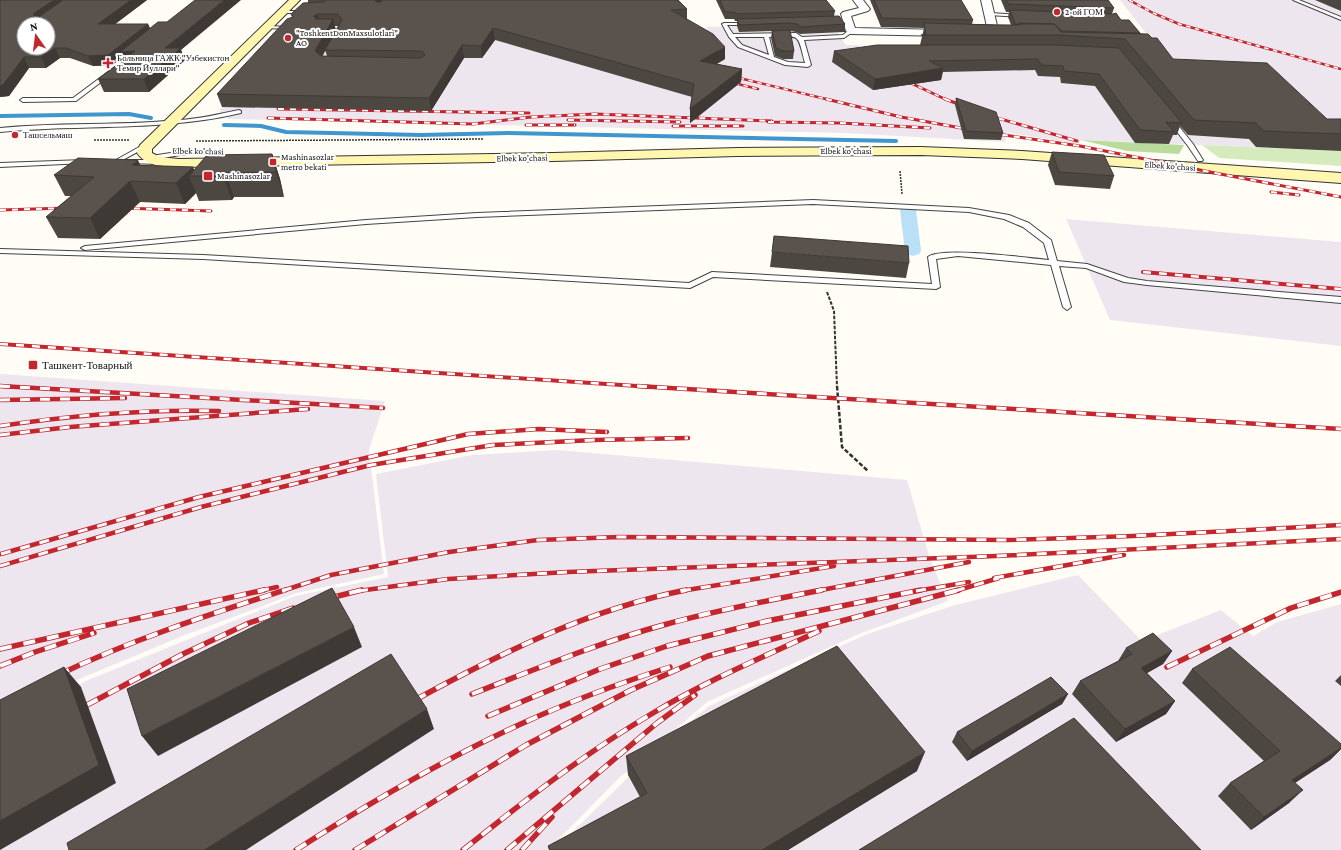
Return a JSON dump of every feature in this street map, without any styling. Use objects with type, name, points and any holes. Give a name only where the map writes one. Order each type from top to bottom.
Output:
[{"type":"main road","points":[[149,158],[144,153],[151,142],[295,0]]},
{"type":"main road","name":"Elbek ko'chasi","points":[[151,142],[155,146],[164,150],[192,146],[558,150],[739,146],[920,145],[1017,148],[1341,170]]},
{"type":"main road","name":"Elbek ko'chasi","points":[[149,158],[164,162],[180,163],[553,158],[738,152],[921,151],[1022,155],[1341,178]]},
{"type":"street","points":[[858,0],[865,9],[846,14],[844,20],[852,31],[997,34],[986,0]]},
{"type":"lane","points":[[1295,0],[1341,19]]},
{"type":"lane","points":[[282,12],[312,12]]},
{"type":"lane","points":[[990,14],[1028,17]]},
{"type":"lane","points":[[755,23],[724,24],[731,36],[740,46],[788,64],[808,65],[801,39]]},
{"type":"lane","points":[[267,27],[293,28]]},
{"type":"lane","points":[[731,36],[796,36],[801,39],[844,36],[852,31]]},
{"type":"lane","points":[[766,35],[772,58]]},
{"type":"lane","points":[[23,100],[74,100],[116,68]]},
{"type":"lane","points":[[0,130],[32,126],[169,124],[219,118],[239,112]]},
{"type":"lane","points":[[1167,115],[1191,145],[1200,160]]},
{"type":"lane","points":[[114,161],[151,142]]},
{"type":"lane","points":[[114,161],[149,158],[192,146]]},
{"type":"lane","points":[[114,161],[180,163]]},
{"type":"lane","points":[[0,165],[93,162]]},
{"type":"lane","points":[[29,252],[116,246],[366,222],[477,215],[813,202],[969,210],[1006,216],[1026,225],[1048,242],[1067,307]]},
{"type":"lane","points":[[0,251],[203,257],[690,286],[712,274],[936,287],[932,257],[958,254],[1086,266],[1127,280],[1147,284],[1341,300]]},
{"type":"path","points":[[94,140],[124,139]]},
{"type":"path","points":[[192,146],[484,139],[480,143]]},
{"type":"path","points":[[900,171],[903,207]]},
{"type":"path","points":[[820,280],[832,303],[834,311],[838,408],[842,447],[868,471]]},
{"type":"shaded area","points":[[420,0],[713,42],[706,27],[793,24],[800,34],[838,33],[846,45],[859,45],[861,49],[1155,45],[1120,0],[1341,0],[1341,151],[1081,140],[1079,144],[1009,133],[1005,142],[844,133],[229,119],[219,110],[301,19]]},
{"type":"shaded area","points":[[1066,219],[1341,242],[1341,346],[1110,320]]},
{"type":"shaded area","points":[[0,374],[385,401],[369,450],[384,574],[297,593],[185,635],[77,680],[0,718]]},
{"type":"shaded area","points":[[557,450],[907,480],[930,559],[948,601],[859,634],[707,702],[618,779],[548,850],[0,850],[0,724],[88,680],[295,596],[388,577],[376,474],[472,455]]},
{"type":"shaded area","points":[[1078,575],[1142,641],[1221,610],[1253,636],[1277,622],[1341,604],[1341,850],[554,850],[661,745],[709,706],[867,634],[955,605]]},
{"type":"green space","points":[[1081,140],[1184,145],[1179,154],[1127,151]]},
{"type":"green space","points":[[1202,145],[1341,151],[1341,166],[1219,158]]},
{"type":"building","points":[[0,0],[54,0],[33,14],[35,16],[16,16],[16,56],[43,56],[24,57],[3,85],[0,86]]},
{"type":"building","points":[[63,0],[131,0],[98,24],[148,24],[108,55],[88,56],[66,48],[56,48],[56,16],[40,16]]},
{"type":"building","points":[[195,0],[224,0],[165,48],[181,48],[144,79],[98,79],[135,51],[120,52],[158,22],[167,22]]},
{"type":"building","points":[[325,0],[375,0],[376,2],[381,2],[382,0],[678,0],[687,9],[671,10],[713,34],[725,47],[700,61],[742,69],[690,109],[694,84],[493,28],[481,46],[462,45],[429,98],[217,94],[287,19],[293,17],[291,14],[303,3],[324,2]],"holes":[[[318,14],[338,14],[342,20],[325,50],[422,51],[425,55],[421,58],[321,56],[315,51],[333,19],[316,19],[314,16]]]},
{"type":"building","points":[[720,0],[826,0],[835,11],[735,14],[735,12],[725,12]]},
{"type":"building","points":[[874,0],[961,0],[973,20],[882,18]]},
{"type":"building","points":[[1006,0],[1108,0],[1114,8],[1008,4]]},
{"type":"building","points":[[1010,10],[1116,13],[1121,20],[1129,20],[1140,33],[1062,31],[1054,24],[1015,24]]},
{"type":"building","points":[[839,16],[845,24],[801,27],[797,24],[788,23],[739,25],[737,19]]},
{"type":"building","points":[[924,23],[997,25],[1020,25],[1019,23],[1054,24],[1061,32],[1148,34],[1152,38],[1157,38],[1173,59],[1267,63],[1327,119],[1341,119],[1341,134],[1264,131],[1256,123],[1194,120],[1125,39],[1058,35],[926,35]]},
{"type":"building","points":[[790,30],[794,51],[783,51],[776,48],[772,31]]},
{"type":"building","points":[[877,45],[1057,45],[1119,48],[1182,123],[1166,122],[1174,132],[1140,130],[1099,74],[1064,71],[1063,66],[1041,65],[1038,59],[929,61],[943,68],[875,79],[834,51]]},
{"type":"building","points":[[956,98],[996,112],[1003,133],[966,131]]},
{"type":"building","points":[[1052,152],[1104,155],[1114,176],[1059,172]]},
{"type":"building","points":[[272,154],[276,172],[225,173],[223,176],[189,176],[207,155]]},
{"type":"building","points":[[78,158],[138,160],[132,165],[193,167],[176,183],[130,181],[90,218],[46,217],[94,177],[54,175]]},
{"type":"building","points":[[774,236],[908,246],[909,263],[772,252]]},
{"type":"building","points":[[332,588],[354,627],[142,736],[127,689]]},
{"type":"building","points":[[1153,633],[1172,651],[1141,668],[1175,701],[1125,729],[1080,681],[1132,654],[1126,648]]},
{"type":"building","points":[[837,646],[925,752],[762,850],[550,850],[548,846],[647,793],[626,756]]},
{"type":"building","points":[[1230,647],[1341,744],[1341,748],[1292,780],[1303,790],[1264,817],[1230,783],[1280,751],[1192,669]]},
{"type":"building","points":[[391,654],[427,709],[204,850],[69,850],[67,843]]},
{"type":"building","points":[[64,667],[99,765],[0,821],[0,700]]},
{"type":"building","points":[[1051,677],[1068,694],[972,751],[957,732]]},
{"type":"building","points":[[1074,718],[1201,850],[859,850]]},
{"type":"waterway","points":[[0,116],[129,114],[151,118]]},
{"type":"waterway","points":[[224,125],[261,126],[286,132],[421,135],[508,133],[896,141]]},
{"type":"waterway","points":[[908,210],[913,251]]},
{"type":"railway","points":[[1129,0],[1153,13],[1179,24],[1341,69]]},
{"type":"railway","points":[[731,76],[830,100]]},
{"type":"railway","points":[[902,79],[947,100]]},
{"type":"railway","points":[[726,81],[758,89]]},
{"type":"railway","points":[[826,99],[901,117],[972,130]]},
{"type":"railway","points":[[945,99],[966,107]]},
{"type":"railway","points":[[278,109],[529,113]]},
{"type":"railway","points":[[268,118],[473,124],[531,117],[595,114],[772,121]]},
{"type":"railway","points":[[987,115],[1077,141]]},
{"type":"railway","points":[[568,120],[680,122]]},
{"type":"railway","points":[[768,122],[840,123],[930,128]]},
{"type":"railway","points":[[526,125],[575,125]]},
{"type":"railway","points":[[673,126],[743,126]]},
{"type":"railway","points":[[990,133],[1080,146],[1215,173]]},
{"type":"railway","points":[[1215,173],[1341,197]]},
{"type":"railway","points":[[1215,173],[1220,174]]},
{"type":"railway","points":[[1271,192],[1299,195]]},
{"type":"railway","points":[[0,210],[68,208]]},
{"type":"railway","points":[[122,208],[211,211]]},
{"type":"railway","points":[[1143,272],[1341,289]]},
{"type":"railway","points":[[0,344],[652,387]]},
{"type":"railway","points":[[14,387],[0,386],[383,408]]},
{"type":"railway","points":[[637,386],[1341,429]]},
{"type":"railway","points":[[0,400],[125,398]]},
{"type":"railway","points":[[0,435],[70,427],[308,409]]},
{"type":"railway","points":[[0,426],[55,419],[136,412],[219,411]]},
{"type":"railway","points":[[1,554],[199,497],[468,434],[539,429],[607,432]]},
{"type":"railway","points":[[0,566],[201,507],[371,465],[493,445],[594,440],[688,438]]},
{"type":"railway","points":[[283,591],[331,575],[449,552],[538,540],[619,537],[1008,540],[1133,536],[1341,525]]},
{"type":"railway","points":[[358,591],[448,579],[568,572],[996,556],[1341,539]]},
{"type":"railway","points":[[994,578],[1124,555]]},
{"type":"railway","points":[[816,591],[969,562]]},
{"type":"railway","points":[[683,591],[834,566]]},
{"type":"railway","points":[[955,591],[999,578]]},
{"type":"railway","points":[[916,591],[969,582]]},
{"type":"railway","points":[[259,591],[277,587]]},
{"type":"railway","points":[[0,649],[264,590]]},
{"type":"railway","points":[[358,591],[362,590]]},
{"type":"railway","points":[[472,694],[568,656],[642,631],[764,601],[822,590]]},
{"type":"railway","points":[[916,591],[921,590]]},
{"type":"railway","points":[[355,850],[526,745],[631,690],[708,656],[959,590]]},
{"type":"railway","points":[[58,675],[113,650],[142,639],[283,591]]},
{"type":"railway","points":[[326,599],[358,591]]},
{"type":"railway","points":[[415,700],[480,666],[547,634],[615,609],[650,598],[683,591]]},
{"type":"railway","points":[[488,716],[600,669],[667,646],[767,621],[916,591]]},
{"type":"railway","points":[[1167,667],[1291,608],[1341,592]]},
{"type":"railway","points":[[87,705],[183,654],[249,623],[293,608]]},
{"type":"railway","points":[[463,850],[555,778],[628,728],[693,690],[819,631]]},
{"type":"railway","points":[[0,666],[35,652],[94,633]]},
{"type":"railway","points":[[296,850],[351,815],[464,751],[577,700],[670,667]]},
{"type":"railway","points":[[507,850],[657,723],[695,695]]},
{"type":"railway","points":[[522,850],[552,817]]},
{"type":"place","name":"2-ой ГОМ","points":[[1057,12]]},
{"type":"place","name":"\"ToshkentDonMaxsulotlari\" AO","points":[[288,38]]},
{"type":"place","name":"Больница ГАЖК \"Узбекистон Темир Йуллари\"","points":[[108,63]]},
{"type":"place","name":"Ташсельмаш","points":[[15,135]]},
{"type":"place","name":"Mashinasozlar metro bekati","points":[[273,162]]},
{"type":"place","name":"Mashinasozlar","points":[[208,176]]},
{"type":"place","name":"Ташкент-Товарный","points":[[33,365]]}]
